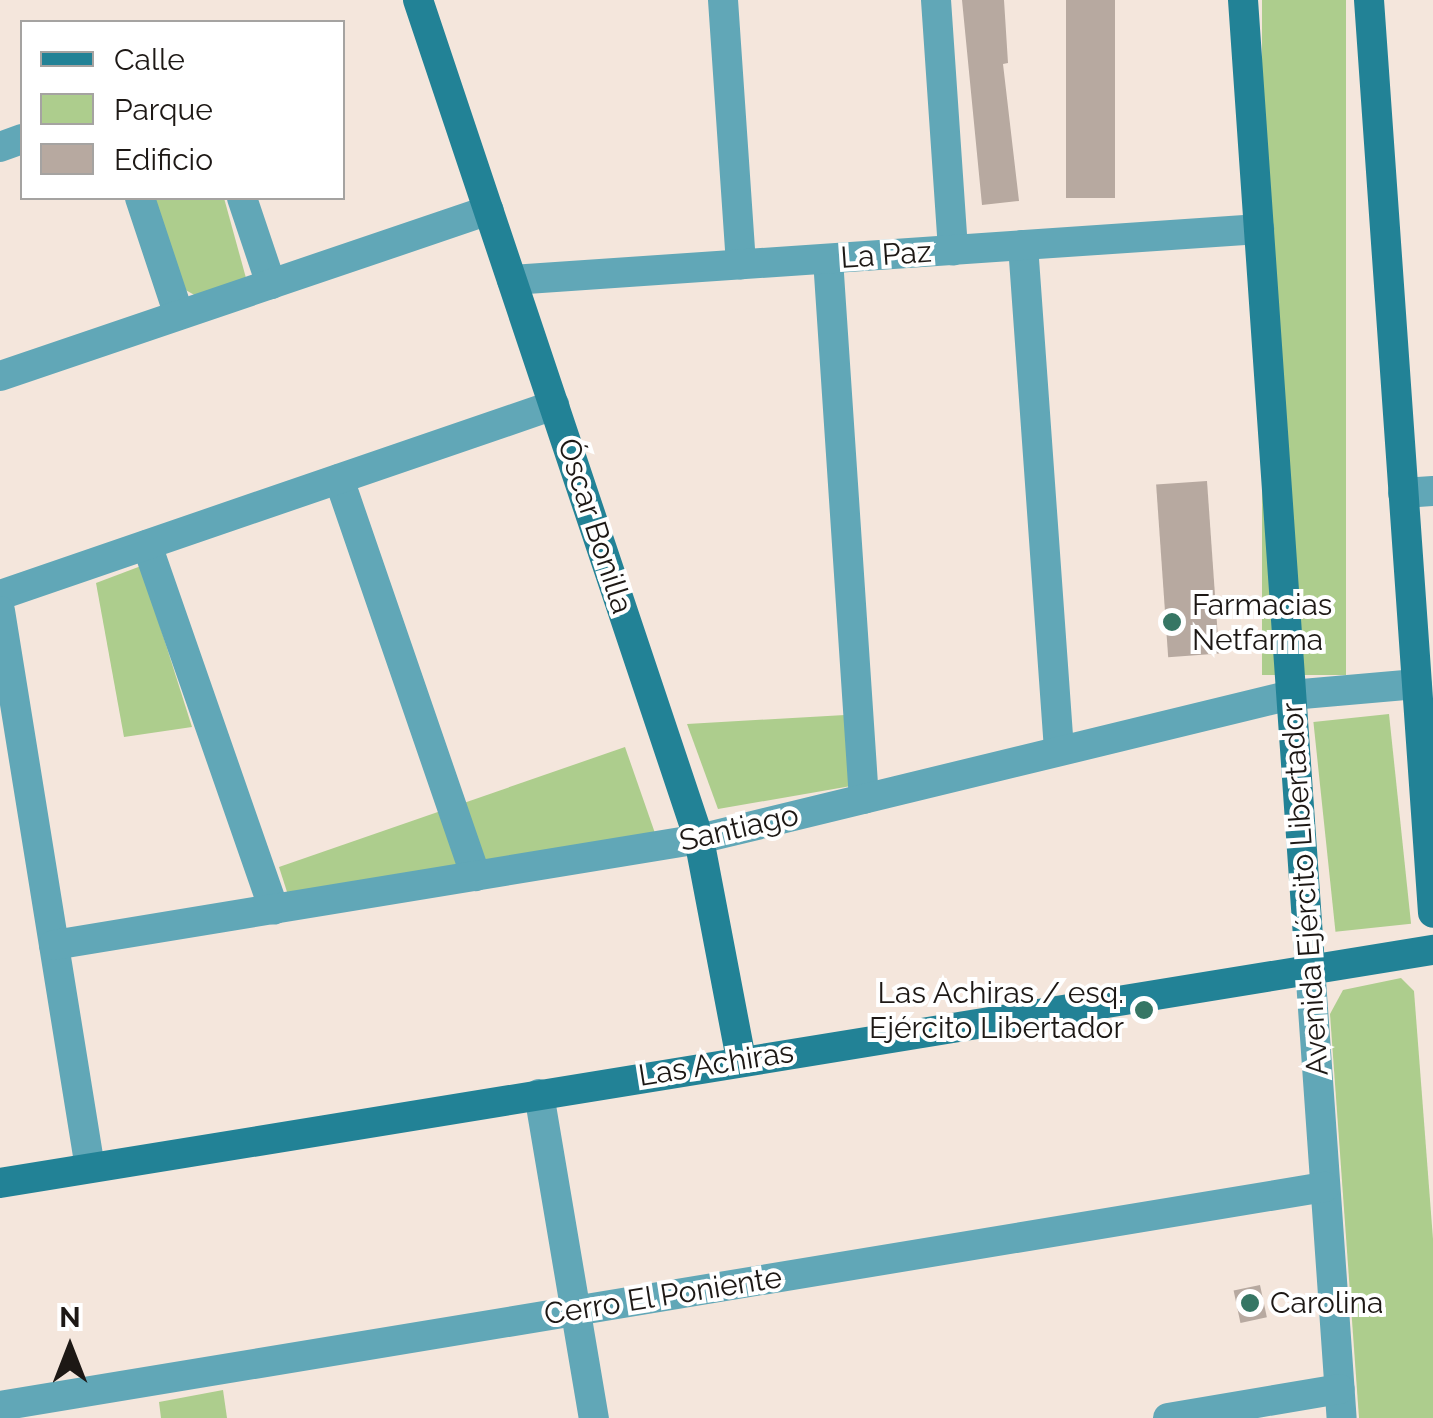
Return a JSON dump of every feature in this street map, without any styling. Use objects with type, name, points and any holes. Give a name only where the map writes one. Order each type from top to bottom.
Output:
[{"type":"street","name":"Óscar Bonilla","points":[[418,0],[699,839],[740,1060]]},
{"type":"street","points":[[723,0],[740,264]]},
{"type":"street","points":[[936,0],[953,250]]},
{"type":"street","name":"Avenida Ejército Libertador","points":[[1243,0],[1341,1404]]},
{"type":"street","points":[[1369,0],[1418,492],[1417,684],[1433,913]]},
{"type":"street","points":[[141,200],[179,315]]},
{"type":"street","points":[[243,200],[270,284]]},
{"type":"street","points":[[0,376],[489,210]]},
{"type":"street","name":"La Paz","points":[[512,280],[1259,228]]},
{"type":"street","points":[[1023,245],[1060,750]]},
{"type":"street","points":[[828,258],[864,798]]},
{"type":"street","points":[[0,595],[554,405]]},
{"type":"street","points":[[339,479],[476,876]]},
{"type":"street","points":[[147,545],[274,909]]},
{"type":"street","points":[[0,611],[90,1168]]},
{"type":"street","name":"Santiago","points":[[54,945],[699,839],[1292,695],[1417,684]]},
{"type":"street","name":"Las Achiras","points":[[0,1183],[1310,966],[1433,950]]},
{"type":"street","points":[[539,1094],[594,1418]]},
{"type":"street","name":"Cerro El Poniente","points":[[0,1406],[1326,1187]]},
{"type":"street","points":[[1168,1418],[1341,1404]]},
{"type":"green space","points":[[1262,0],[1346,0],[1346,675],[1262,675]]},
{"type":"green space","points":[[153,200],[225,200],[246,278],[198,297],[182,288]]},
{"type":"green space","points":[[141,566],[192,727],[124,737],[96,583]]},
{"type":"green space","points":[[1389,714],[1411,924],[1335,932],[1313,722]]},
{"type":"green space","points":[[845,715],[851,786],[718,809],[687,724]]},
{"type":"green space","points":[[625,747],[656,836],[288,895],[279,867]]},
{"type":"green space","points":[[1401,978],[1414,991],[1433,1239],[1433,1418],[1359,1418],[1330,1014],[1343,990]]},
{"type":"green space","points":[[223,1390],[227,1418],[161,1418],[159,1402]]},
{"type":"building","points":[[962,0],[1004,0],[1008,63],[1003,64],[1019,201],[982,205]]},
{"type":"building","points":[[1066,0],[1115,0],[1115,198],[1066,198]]},
{"type":"building","points":[[1207,481],[1219,654],[1168,657],[1156,485]]},
{"type":"building","name":"Carolina","points":[[1260,1285],[1267,1317],[1240,1323],[1234,1291]]},
{"type":"place","name":"Farmacias Netfarma","points":[[1172,622]]},
{"type":"place","name":"Las Achiras / esq. Ejército Libertador","points":[[1144,1010]]},
{"type":"place","name":"Carolina","points":[[1250,1303]]}]
